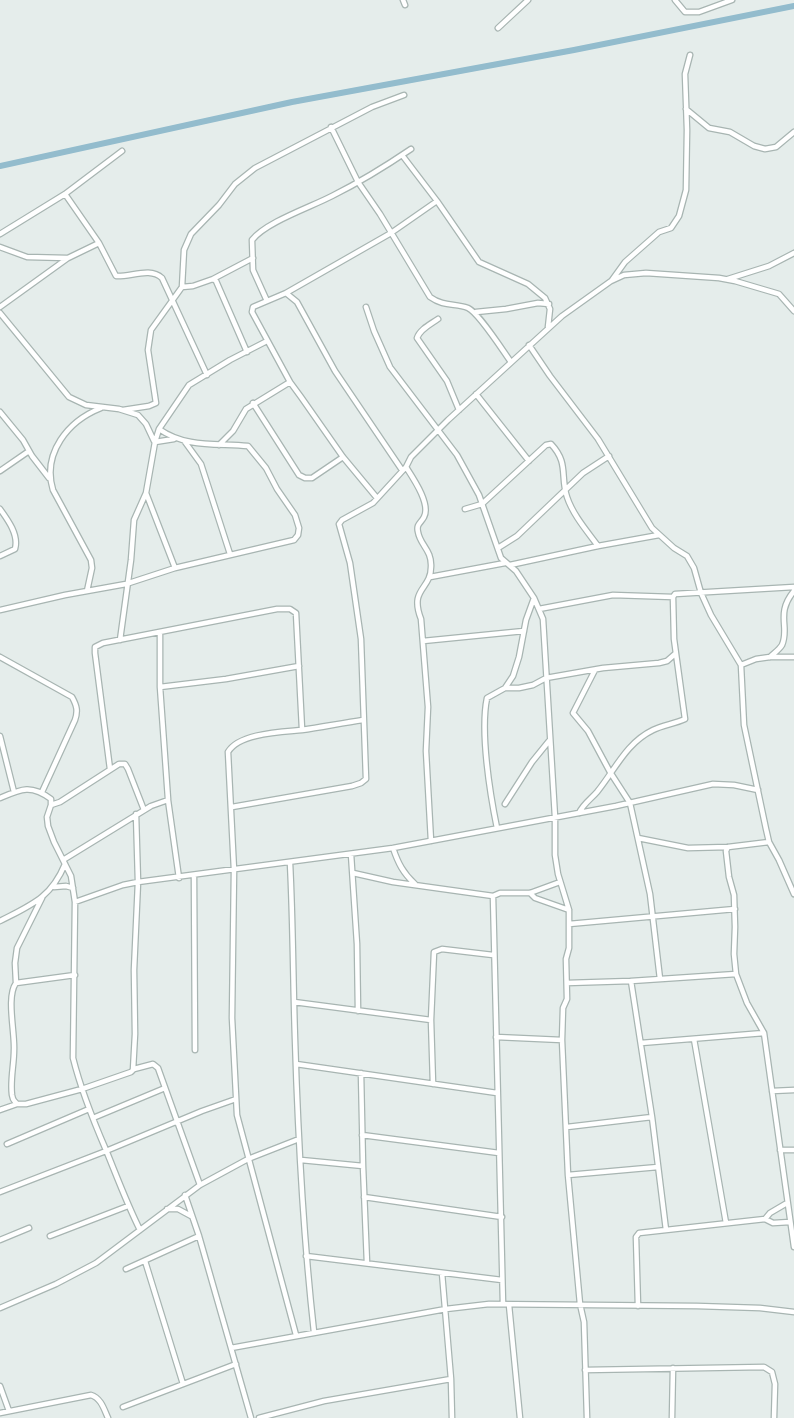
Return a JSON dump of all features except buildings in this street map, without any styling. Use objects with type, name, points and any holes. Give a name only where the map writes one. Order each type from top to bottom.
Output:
[{"type":"street","points":[[499,28],[528,0]]},
{"type":"street","points":[[675,0],[685,12],[699,12],[732,0]]},
{"type":"street","points":[[611,281],[625,262],[659,232],[671,228],[680,216],[686,190],[685,74],[690,55]]},
{"type":"street","points":[[0,313],[69,397],[86,405],[102,408],[123,410],[149,407],[156,403],[148,350],[151,330],[181,287],[187,241],[235,184],[255,168],[331,127],[404,95]]},
{"type":"street","points":[[685,108],[709,128],[730,132],[754,146],[765,149],[776,147],[794,132]]},
{"type":"street","points":[[331,127],[358,183],[430,297],[443,304],[465,307],[475,312],[511,362]]},
{"type":"street","points":[[267,301],[253,270],[252,240],[255,235],[358,183],[411,149]]},
{"type":"street","points":[[0,234],[65,194],[122,151]]},
{"type":"street","points":[[401,155],[479,262],[528,285],[545,298],[549,304],[548,328]]},
{"type":"street","points":[[65,194],[99,243],[116,276],[149,272],[157,273],[162,278],[207,375]]},
{"type":"street","points":[[377,498],[343,457],[290,382],[251,310],[391,233],[437,201]]},
{"type":"street","points":[[0,307],[68,258],[99,243]]},
{"type":"street","points":[[0,247],[27,257],[68,258]]},
{"type":"street","points":[[727,279],[769,266],[794,253]]},
{"type":"street","points":[[181,287],[213,279],[253,258]]},
{"type":"street","points":[[232,807],[340,788],[361,783],[366,779],[361,639],[351,564],[339,524],[373,503],[411,457],[548,328],[611,281],[624,275],[646,273],[727,279],[779,294],[794,311]]},
{"type":"street","points":[[213,279],[247,352]]},
{"type":"street","points":[[286,293],[297,302],[335,371],[419,487],[426,508],[417,531],[429,552],[432,566],[430,577],[423,586],[416,605],[421,619],[428,707],[426,751],[431,841]]},
{"type":"street","points":[[475,312],[538,303],[549,304]]},
{"type":"street","points":[[366,307],[390,367],[457,455],[479,495],[501,558],[516,571],[534,598],[543,619],[555,855],[569,910],[567,999],[563,1007],[562,1040],[568,1175],[584,1322],[587,1418]]},
{"type":"street","points":[[438,319],[417,338],[447,381],[459,410]]},
{"type":"street","points":[[120,640],[134,520],[146,494],[159,429],[189,385],[267,341]]},
{"type":"street","points":[[529,345],[598,439],[652,528],[687,556],[720,632],[741,665],[744,725],[769,842],[794,894]]},
{"type":"street","points":[[219,445],[233,430],[246,409],[290,382]]},
{"type":"street","points":[[476,394],[529,461]]},
{"type":"street","points":[[253,403],[299,475],[312,478],[343,457]]},
{"type":"street","points":[[50,479],[50,462],[69,428],[89,413],[102,408]]},
{"type":"street","points":[[123,410],[143,419],[155,442]]},
{"type":"street","points":[[0,412],[50,479],[59,502],[90,560],[92,568],[87,591]]},
{"type":"street","points":[[0,610],[126,584],[175,568],[295,540],[299,528],[295,515],[266,468],[248,446],[185,442],[159,429]]},
{"type":"street","points":[[155,442],[176,439]]},
{"type":"street","points":[[185,442],[201,464],[230,554]]},
{"type":"street","points":[[465,509],[482,504],[546,445],[551,444],[562,459],[567,497],[572,508],[598,546]]},
{"type":"street","points":[[0,471],[29,451]]},
{"type":"street","points":[[498,548],[517,536],[583,473],[608,456]]},
{"type":"street","points":[[146,494],[175,568]]},
{"type":"street","points":[[0,509],[15,534],[17,543],[15,548],[0,556]]},
{"type":"street","points":[[430,577],[659,535]]},
{"type":"street","points":[[539,609],[613,595],[673,597],[675,594],[794,589]]},
{"type":"street","points":[[770,657],[783,643],[783,613],[794,589]]},
{"type":"street","points":[[579,813],[631,745],[654,730],[685,719],[677,668],[673,597]]},
{"type":"street","points":[[497,828],[490,794],[485,708],[487,698],[505,688],[513,676],[534,598]]},
{"type":"street","points":[[110,769],[95,647],[103,643],[278,608],[290,608],[296,613],[302,729]]},
{"type":"street","points":[[423,641],[524,631]]},
{"type":"street","points":[[160,632],[160,687],[168,800],[179,878]]},
{"type":"street","points":[[505,688],[519,688],[547,678],[595,670],[659,663],[676,654]]},
{"type":"street","points":[[0,657],[72,697],[77,705],[75,720],[42,792]]},
{"type":"street","points":[[741,665],[770,657],[794,657]]},
{"type":"street","points":[[659,663],[677,668]]},
{"type":"street","points":[[160,687],[299,666]]},
{"type":"street","points":[[595,670],[573,713],[588,732],[630,803],[650,894],[660,979]]},
{"type":"street","points":[[296,1335],[237,1115],[232,1018],[234,870],[228,752],[240,742],[260,735],[363,720]]},
{"type":"street","points":[[0,736],[14,792]]},
{"type":"street","points":[[505,804],[532,762],[550,741]]},
{"type":"street","points":[[0,798],[14,792],[34,789],[42,792],[51,802],[60,802],[110,769],[125,764],[144,810]]},
{"type":"street","points":[[75,902],[138,882],[393,848],[530,824],[713,784],[758,790]]},
{"type":"street","points":[[0,921],[42,898],[53,887],[64,862],[136,814],[168,800]]},
{"type":"street","points":[[51,802],[47,817],[48,826],[74,889],[73,1058],[89,1109],[140,1230]]},
{"type":"street","points":[[133,1070],[138,882],[136,814]]},
{"type":"street","points":[[638,838],[688,848],[769,842]]},
{"type":"street","points":[[728,847],[726,852],[735,909],[736,974],[747,1003],[764,1033],[794,1247]]},
{"type":"street","points":[[393,848],[398,864],[415,884]]},
{"type":"street","points":[[351,854],[358,1011]]},
{"type":"street","points":[[290,863],[299,1139],[314,1332]]},
{"type":"street","points":[[353,873],[393,882],[493,896],[500,893],[530,893],[560,882]]},
{"type":"street","points":[[194,876],[195,1049]]},
{"type":"street","points":[[53,887],[66,886],[74,889]]},
{"type":"street","points":[[530,893],[536,898],[569,910]]},
{"type":"street","points":[[493,896],[502,1280],[520,1418]]},
{"type":"street","points":[[17,1104],[13,1099],[12,1084],[15,963],[17,948],[42,898]]},
{"type":"street","points":[[569,924],[735,909]]},
{"type":"street","points":[[433,1084],[431,1020],[434,952],[442,949],[493,955]]},
{"type":"street","points":[[567,984],[736,974]]},
{"type":"street","points":[[16,983],[75,975]]},
{"type":"street","points":[[631,981],[666,1230]]},
{"type":"street","points":[[294,1002],[431,1020]]},
{"type":"street","points":[[640,1042],[764,1033]]},
{"type":"street","points":[[496,1037],[562,1040]]},
{"type":"street","points":[[694,1039],[726,1223]]},
{"type":"street","points":[[0,1110],[82,1089],[155,1064],[200,1185]]},
{"type":"street","points":[[296,1064],[498,1093]]},
{"type":"street","points":[[361,1073],[368,1263]]},
{"type":"street","points":[[93,1118],[165,1088]]},
{"type":"street","points":[[772,1091],[794,1090]]},
{"type":"street","points":[[0,1192],[236,1099]]},
{"type":"street","points":[[7,1144],[89,1109]]},
{"type":"street","points":[[567,1127],[652,1116]]},
{"type":"street","points":[[362,1135],[499,1153]]},
{"type":"street","points":[[0,1308],[96,1263],[200,1185],[248,1159],[299,1139]]},
{"type":"street","points":[[780,1150],[794,1150]]},
{"type":"street","points":[[301,1160],[363,1166]]},
{"type":"street","points":[[568,1175],[658,1167]]},
{"type":"street","points":[[185,1195],[251,1418]]},
{"type":"street","points":[[364,1197],[502,1217]]},
{"type":"street","points":[[765,1220],[770,1213],[787,1203]]},
{"type":"street","points":[[50,1236],[128,1206]]},
{"type":"street","points":[[166,1209],[178,1209],[192,1216]]},
{"type":"street","points":[[638,1306],[636,1237],[639,1233],[765,1220],[773,1223],[790,1222]]},
{"type":"street","points":[[0,1240],[29,1228]]},
{"type":"street","points":[[126,1269],[199,1236]]},
{"type":"street","points":[[306,1256],[502,1280]]},
{"type":"street","points":[[145,1261],[183,1384]]},
{"type":"street","points":[[442,1273],[452,1418]]},
{"type":"street","points":[[231,1348],[446,1309],[488,1304],[729,1307],[794,1312]]},
{"type":"street","points":[[123,1407],[236,1364]]},
{"type":"street","points":[[585,1370],[764,1367],[772,1372],[775,1384],[774,1418]]},
{"type":"street","points":[[673,1368],[673,1418]]},
{"type":"street","points":[[259,1418],[313,1403],[451,1379]]},
{"type":"street","points":[[0,1386],[9,1411]]},
{"type":"street","points":[[0,1413],[91,1395],[96,1396],[108,1418]]},
{"type":"waterway","points":[[0,166],[292,102],[794,6]]}]
